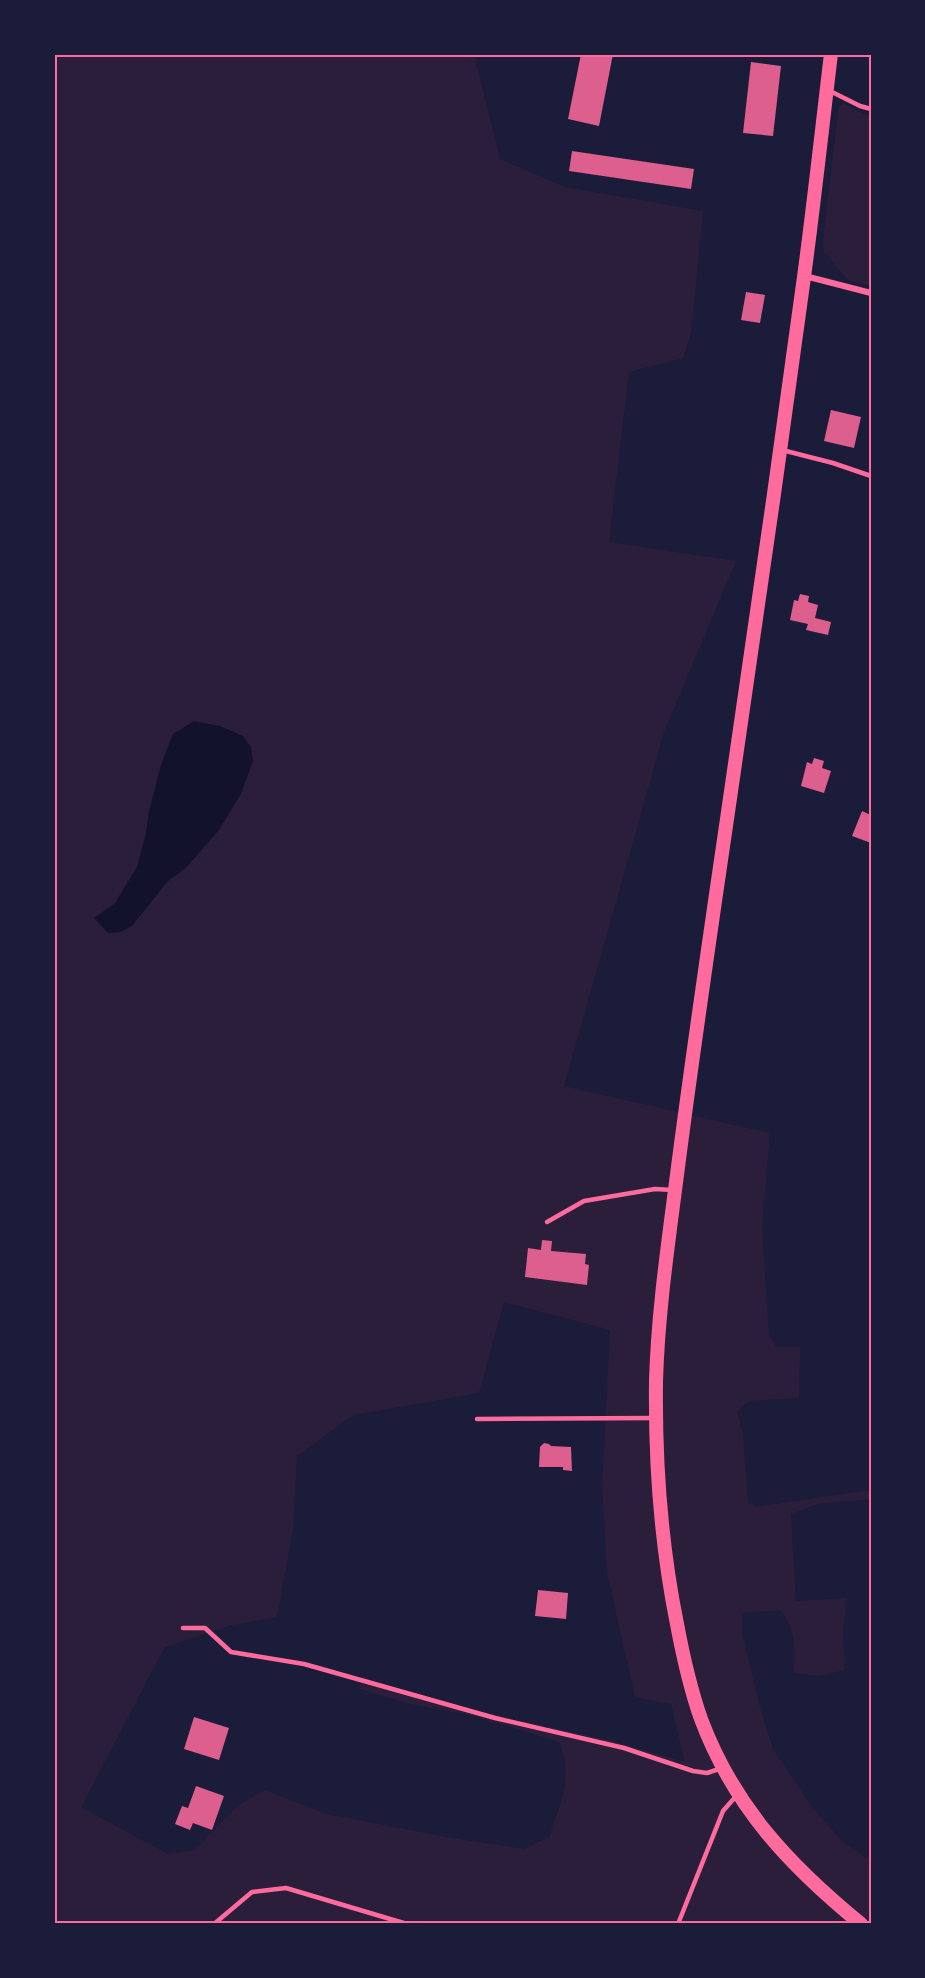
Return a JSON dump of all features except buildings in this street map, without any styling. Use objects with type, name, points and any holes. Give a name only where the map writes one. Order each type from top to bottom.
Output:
[{"type":"main road","points":[[831,54],[804,276],[675,1191],[659,1329],[656,1381],[658,1475],[664,1541],[674,1608],[687,1669],[702,1721],[738,1793],[764,1830],[791,1863],[861,1924]]},
{"type":"street","points":[[804,276],[871,293]]},
{"type":"lane","points":[[827,89],[860,106],[871,109]]},
{"type":"lane","points":[[780,450],[833,463],[871,476]]},
{"type":"lane","points":[[548,1222],[584,1201],[655,1190],[675,1191]]},
{"type":"lane","points":[[477,1419],[657,1418]]},
{"type":"lane","points":[[183,1628],[205,1628],[231,1652],[304,1664],[495,1718],[624,1748],[693,1771],[707,1773],[724,1767]]},
{"type":"lane","points":[[678,1924],[723,1811],[738,1793]]},
{"type":"lane","points":[[213,1924],[252,1892],[286,1888],[407,1924]]},
{"type":"shaded area","points":[[54,54],[474,54],[500,159],[565,187],[703,211],[691,333],[683,358],[629,372],[609,542],[736,561],[664,732],[564,1086],[770,1133],[762,1227],[769,1336],[777,1347],[800,1347],[799,1398],[749,1401],[737,1412],[743,1433],[748,1502],[756,1507],[871,1490],[871,1499],[817,1504],[791,1514],[796,1601],[847,1598],[843,1630],[845,1670],[819,1676],[794,1673],[792,1633],[781,1610],[742,1613],[742,1634],[773,1749],[814,1810],[844,1843],[871,1861],[871,1924],[54,1924]],"holes":[[[504,1302],[610,1330],[602,1486],[607,1573],[635,1697],[671,1704],[685,1762],[617,1742],[438,1702],[361,1676],[359,1689],[410,1704],[475,1716],[559,1742],[565,1766],[564,1790],[549,1837],[524,1849],[452,1838],[326,1814],[265,1790],[237,1806],[195,1850],[168,1854],[81,1807],[165,1647],[228,1626],[277,1617],[293,1530],[297,1456],[354,1415],[479,1393]]]},
{"type":"shaded area","points":[[845,104],[865,115],[871,115],[871,286],[848,280],[824,252],[823,240],[839,105]]},
{"type":"shaded area","points":[[194,721],[220,726],[243,736],[251,747],[253,761],[241,794],[219,830],[186,868],[168,881],[132,926],[121,932],[108,933],[94,918],[115,903],[137,867],[161,765],[173,734]]}]
